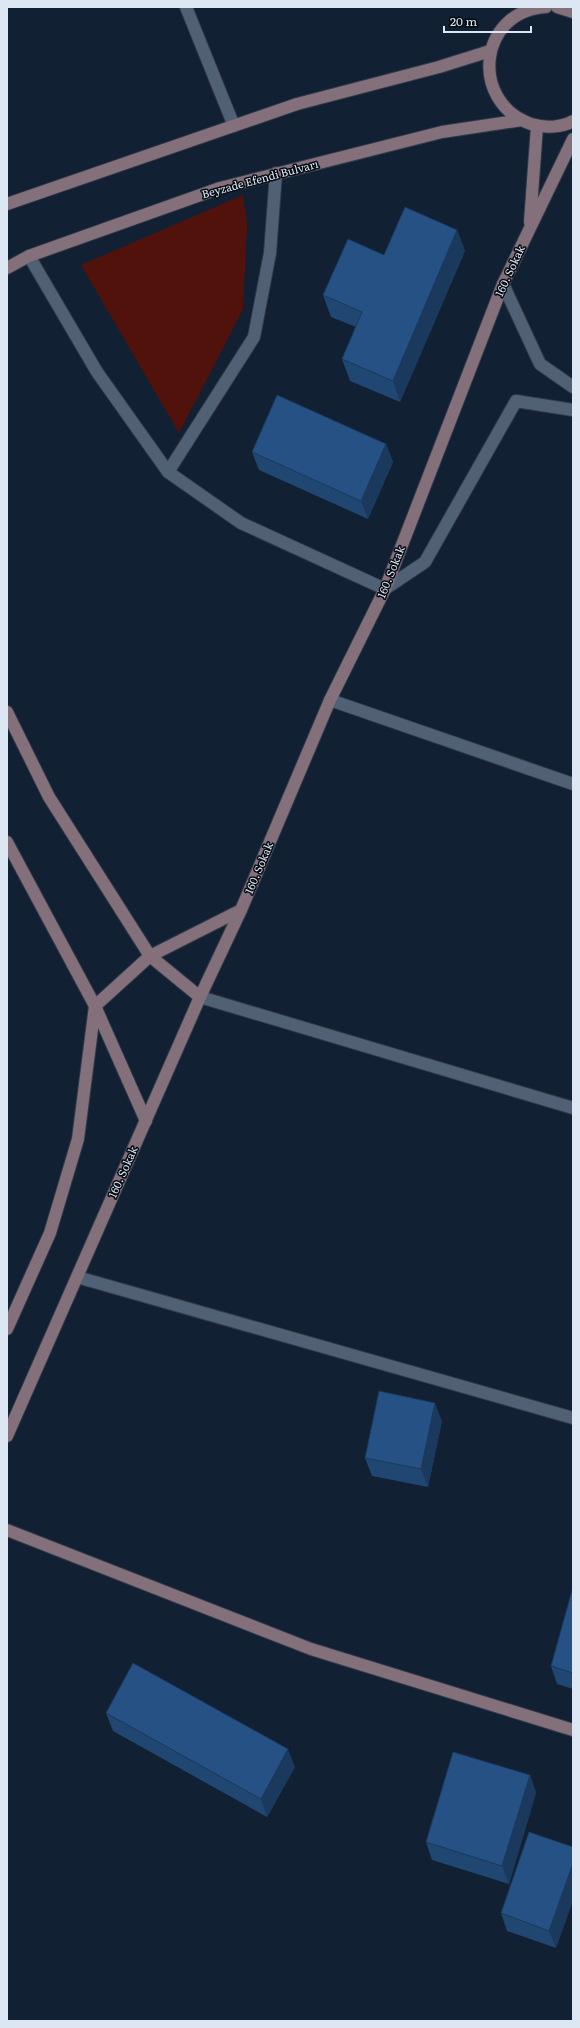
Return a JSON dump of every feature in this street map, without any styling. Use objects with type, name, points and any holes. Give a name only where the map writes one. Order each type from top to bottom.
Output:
[{"type":"street","points":[[186,7],[234,126]]},
{"type":"street","points":[[538,7],[520,13],[507,23],[496,36],[490,51],[488,71],[494,91],[505,108],[522,120],[537,126],[554,127],[573,121]]},
{"type":"street","points":[[557,7],[573,12]]},
{"type":"street","points":[[7,204],[297,104],[439,67],[490,51]]},
{"type":"street","name":"Beyzade Efendi Bulvarı","points":[[7,268],[29,256],[220,188],[442,132],[522,120]]},
{"type":"street","name":"160. Sokak","points":[[529,230],[537,126]]},
{"type":"street","name":"160. Sokak","points":[[7,1436],[200,998],[241,910],[330,700],[385,590],[503,284],[573,139]]},
{"type":"street","points":[[168,472],[254,337],[270,253],[276,173]]},
{"type":"street","points":[[29,256],[97,372],[168,472],[241,523],[385,590],[425,562],[516,401],[573,410]]},
{"type":"street","points":[[503,284],[540,364],[573,387]]},
{"type":"street","points":[[330,700],[573,784]]},
{"type":"street","points":[[7,712],[49,797],[150,956],[200,998],[573,1108]]},
{"type":"street","points":[[7,842],[95,1006],[146,1121]]},
{"type":"street","points":[[7,1329],[50,1233],[78,1139],[95,1006],[150,956],[241,910]]},
{"type":"street","points":[[78,1277],[573,1418]]},
{"type":"street","points":[[7,1530],[312,1650],[573,1730]]},
{"type":"shaded area","points":[[243,195],[247,225],[243,309],[179,433],[81,265]]},
{"type":"building","points":[[405,207],[457,230],[393,381],[342,359],[362,312],[323,295],[348,239],[384,255]]},
{"type":"building","points":[[277,395],[386,444],[361,501],[252,452]]},
{"type":"building","points":[[379,1391],[435,1403],[421,1469],[365,1458]]},
{"type":"building","points":[[573,1587],[573,1673],[551,1666]]},
{"type":"building","points":[[133,1663],[288,1749],[261,1799],[106,1713]]},
{"type":"building","points":[[453,1752],[530,1775],[502,1866],[426,1842]]},
{"type":"building","points":[[529,1832],[573,1847],[573,1863],[549,1931],[501,1913]]}]
